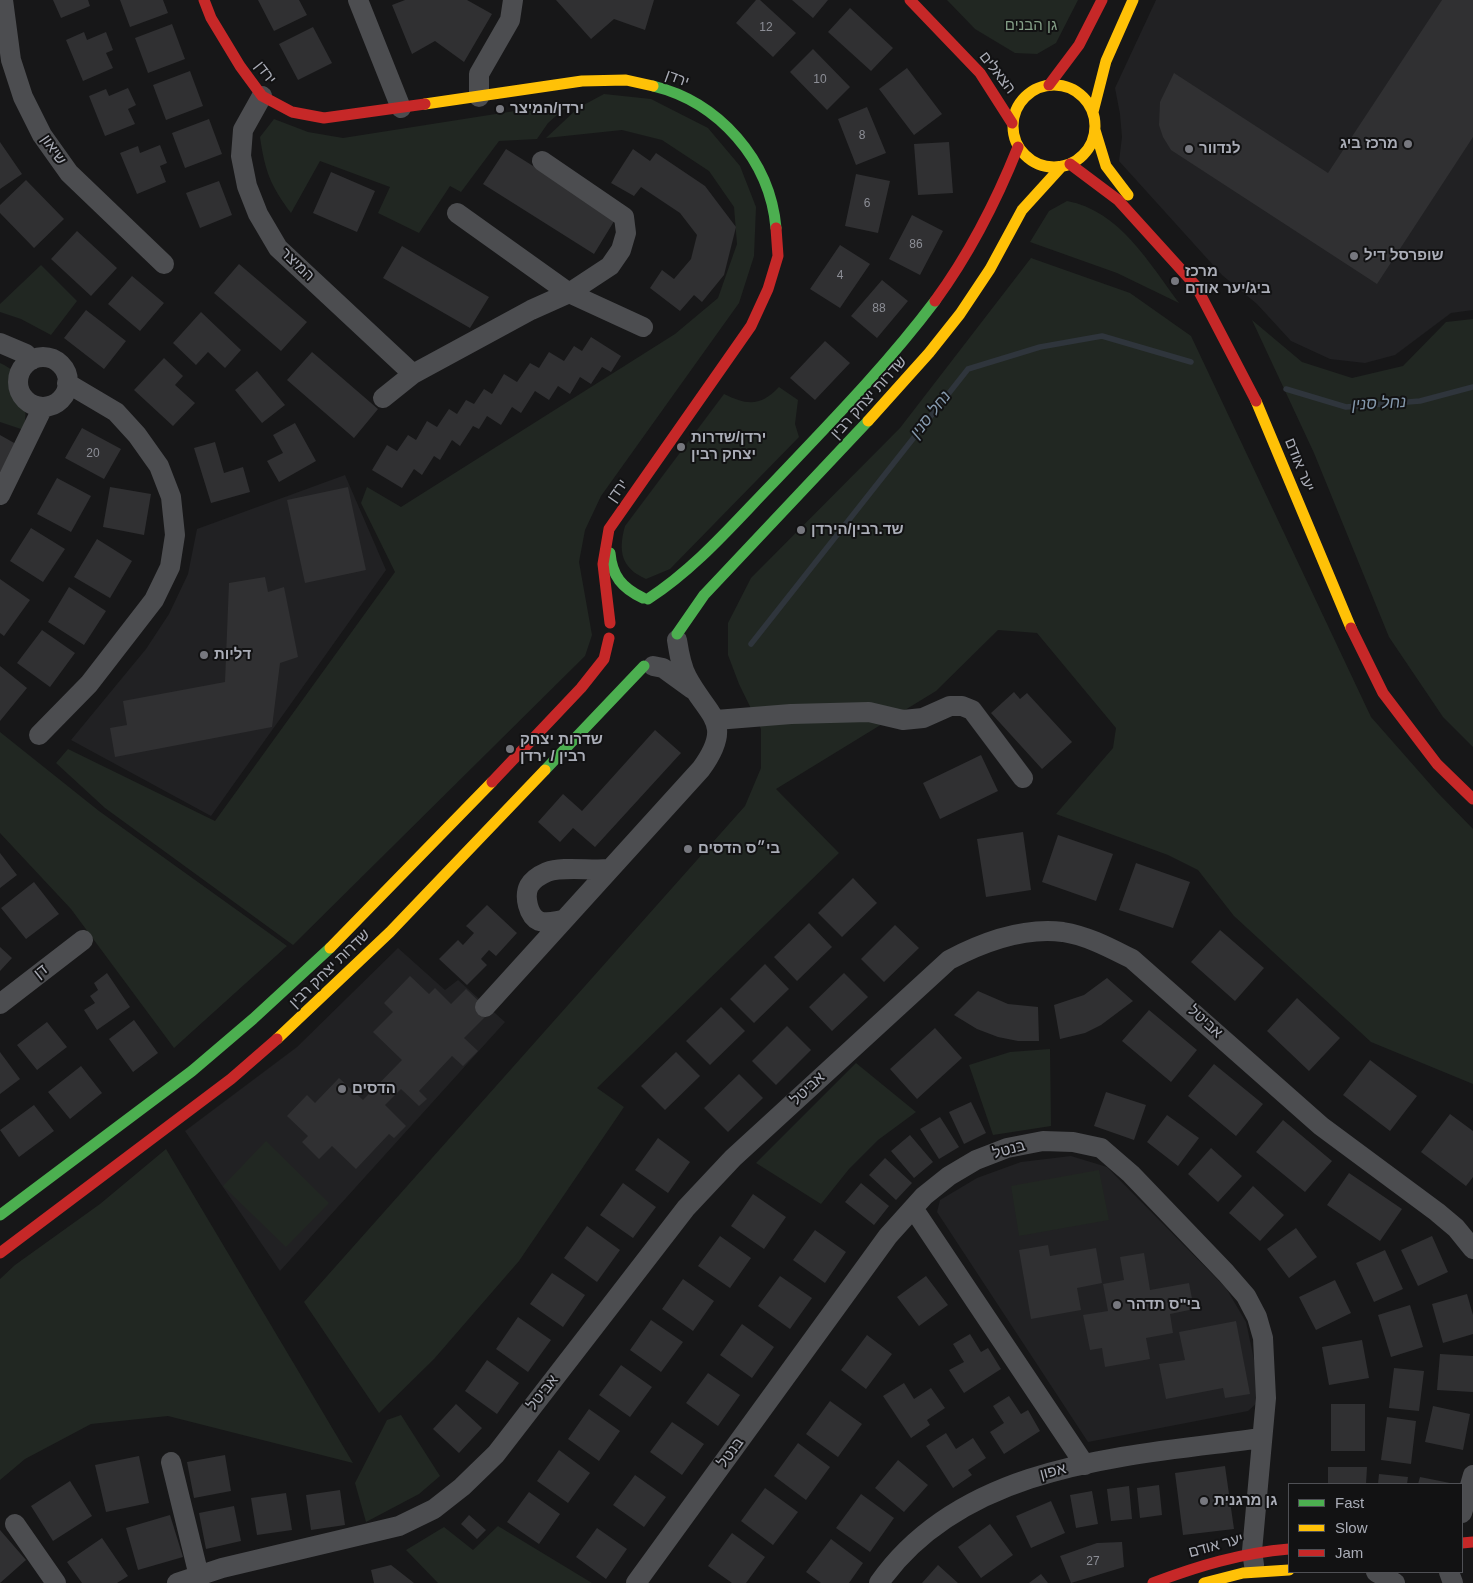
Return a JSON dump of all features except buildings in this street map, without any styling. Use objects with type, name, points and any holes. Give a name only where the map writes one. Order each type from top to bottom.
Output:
[{"type":"main road","name":"ירדן","points":[[204,0],[211,18],[240,66],[262,96],[292,112],[324,118],[582,81],[626,80],[664,89],[701,105],[730,128],[753,158],[767,191],[775,222],[778,256],[765,296],[751,326],[609,529],[604,543],[603,577],[610,623]]},
{"type":"main road","name":"הצאלים","points":[[910,0],[954,44],[992,90],[1012,123]]},
{"type":"main road","points":[[1049,85],[1068,64],[1080,46],[1102,0]]},
{"type":"main road","points":[[1133,0],[1106,61],[1093,112],[1102,159],[1110,175],[1146,213]]},
{"type":"main road","name":"הצאלים","points":[[954,44],[990,69]]},
{"type":"main road","name":"הצאלים","points":[[1020,84],[1034,89]]},
{"type":"main road","points":[[1093,112],[1086,100],[1076,90],[1056,84],[1034,89],[1019,102],[1012,123],[1013,134],[1018,147],[1027,158],[1050,167],[1066,165],[1082,156],[1091,144],[1095,130]]},
{"type":"main road","name":"שדרות יצחק רבין","points":[[0,1214],[211,1056],[290,986],[368,910],[581,688],[604,659],[610,623],[622,606],[646,598],[684,576],[826,426],[908,335],[938,298],[967,255],[1001,189],[1018,147]]},
{"type":"main road","name":"שדרות יצחק רבין","points":[[0,1253],[231,1079],[273,1043],[390,932],[643,666],[664,660],[672,652],[677,637],[704,595],[864,426],[929,353],[960,314],[990,269],[1022,210],[1066,165]]},
{"type":"main road","name":"יער אודם","points":[[1066,165],[1118,200],[1196,286],[1251,388],[1339,603],[1384,693],[1437,764],[1473,799]]},
{"type":"main road","points":[[1184,255],[1221,307]]},
{"type":"main road","name":"יער אודם","points":[[1250,362],[1370,645],[1391,684],[1438,746]]},
{"type":"main road","points":[[609,529],[610,566],[614,575],[622,586],[660,603]]},
{"type":"main road","points":[[674,616],[677,637]]},
{"type":"main road","points":[[609,638],[617,655]]},
{"type":"main road","name":"יער אודם","points":[[1153,1583],[1198,1565],[1252,1551],[1288,1549]]},
{"type":"main road","points":[[1204,1583],[1242,1573],[1288,1570]]},
{"type":"street","name":"שיאון","points":[[3,0],[10,60],[23,97],[42,135],[69,173],[164,264]]},
{"type":"street","points":[[358,0],[401,108]]},
{"type":"street","points":[[479,96],[479,74],[510,20],[514,0]]},
{"type":"street","name":"המיצר","points":[[262,96],[244,130],[241,156],[247,186],[258,214],[278,248],[413,374]]},
{"type":"street","points":[[383,398],[413,374],[531,310],[570,293],[610,266],[622,250],[626,233],[624,217],[542,161]]},
{"type":"street","points":[[457,213],[570,293],[643,327]]},
{"type":"street","points":[[0,343],[26,354],[32,360]]},
{"type":"street","points":[[48,358],[56,361],[66,375],[67,383],[62,397],[56,403],[43,407],[27,402],[19,389],[20,372],[32,360],[48,358]]},
{"type":"street","points":[[39,735],[89,684],[154,600],[170,567],[175,535],[171,497],[159,466],[138,435],[116,412],[67,383]]},
{"type":"street","points":[[0,495],[43,407]]},
{"type":"street","points":[[485,1007],[701,769],[712,754],[717,739],[716,720],[696,691],[684,669],[679,655],[677,637]]},
{"type":"street","points":[[643,666],[663,668],[696,691]]},
{"type":"street","points":[[716,720],[791,714],[869,712],[910,719],[923,718],[950,706],[962,706],[972,710],[1023,778]]},
{"type":"street","points":[[562,920],[551,922],[539,921],[532,915],[527,902],[528,888],[536,878],[549,871],[564,868],[576,870],[609,869]]},
{"type":"street","name":"אביטל","points":[[177,1583],[399,1526],[434,1509],[462,1487],[496,1454],[686,1208],[733,1158],[949,960],[969,950],[1028,932],[1064,932],[1097,942],[1132,959],[1321,1126],[1456,1228],[1473,1249]]},
{"type":"street","name":"דן","points":[[0,1004],[83,940]]},
{"type":"street","name":"בנטל","points":[[636,1583],[888,1236],[913,1208],[949,1176],[976,1160],[1007,1148],[1043,1141],[1073,1142],[1101,1148],[1131,1174],[1246,1296],[1263,1338],[1266,1398],[1252,1551],[1255,1572]]},
{"type":"street","points":[[913,1208],[1085,1465]]},
{"type":"street","name":"אפון","points":[[879,1583],[917,1540],[960,1509],[1003,1488],[1042,1474],[1085,1465],[1262,1438]]},
{"type":"street","points":[[171,1462],[199,1576]]},
{"type":"street","points":[[1463,1510],[1473,1475]]},
{"type":"street","points":[[15,1524],[56,1583]]},
{"type":"street","points":[[1378,1573],[1395,1583]]},
{"type":"shaded area","name":"מרכז ביג","points":[[1156,0],[1473,0],[1473,310],[1451,313],[1395,355],[1365,363],[1330,359],[1291,341],[1257,304],[1222,275],[1119,161],[1122,137],[1115,88]]},
{"type":"shaded area","points":[[345,475],[386,570],[211,816],[71,740],[146,649],[169,614],[188,574],[197,529]]},
{"type":"shaded area","name":"הדסים","points":[[398,948],[445,990],[458,980],[505,1022],[280,1271],[185,1131],[297,1047]]},
{"type":"shaded area","name":"בי\"ס תדהר","points":[[1071,1156],[1107,1167],[1226,1288],[1246,1322],[1258,1378],[1256,1404],[1248,1411],[1088,1442],[937,1212],[940,1200],[977,1178],[1021,1162]]},
{"type":"green space","name":"גן הבנים","points":[[947,0],[1078,0],[1056,43],[1037,54],[1015,53],[975,29]]},
{"type":"green space","points":[[604,94],[651,99],[708,128],[740,166],[756,207],[754,256],[739,303],[601,496],[585,530],[579,562],[592,635],[585,656],[293,945],[105,808],[56,763],[68,749],[215,821],[395,572],[361,503],[367,487],[401,507],[675,334],[718,298],[737,244],[734,207],[709,171],[662,140],[622,130],[546,138],[578,108]]},
{"type":"green space","points":[[572,102],[548,123],[537,139],[499,141],[461,192],[450,186],[419,233],[378,213],[390,187],[320,161],[291,213],[273,186],[264,159],[260,137],[274,119],[308,132],[343,138]]},
{"type":"green space","points":[[1067,201],[1086,207],[1118,227],[1132,241],[1179,303],[1117,273],[1030,242],[1049,211]]},
{"type":"green space","points":[[1031,258],[1130,293],[1191,336],[1371,717],[1437,792],[1473,829],[1473,1084],[1371,1042],[1234,916],[1198,870],[1168,855],[1056,814],[1113,748],[1116,728],[1037,633],[998,630],[936,691],[776,789],[839,853],[597,1088],[624,1107],[519,1261],[434,1359],[379,1413],[304,1302],[745,806],[761,768],[761,729],[739,684],[728,655],[728,623],[751,578],[900,428]]},
{"type":"green space","points":[[41,265],[77,301],[51,335],[21,319],[0,312],[0,304]]},
{"type":"green space","points":[[1473,319],[1473,747],[1443,717],[1389,637],[1314,453],[1252,320],[1302,362],[1352,378],[1403,366],[1446,322]]},
{"type":"green space","points":[[0,363],[9,368],[20,382],[26,410],[24,430],[0,422]]},
{"type":"green space","points":[[779,387],[798,400],[795,424],[799,437],[670,569],[646,579],[631,570],[622,551],[625,526],[724,394],[746,402],[753,402],[766,398]]},
{"type":"green space","points":[[0,732],[99,811],[287,946],[174,1048],[71,909],[0,833]]},
{"type":"green space","points":[[1050,1049],[1051,1126],[993,1135],[969,1065],[1010,1052]]},
{"type":"green space","points":[[856,1063],[916,1112],[878,1140],[849,1169],[821,1204],[756,1163]]},
{"type":"green space","points":[[266,1141],[329,1203],[286,1247],[223,1186]]},
{"type":"green space","points":[[166,1149],[353,1463],[168,1416],[91,1424],[25,1459],[0,1480],[0,1279],[15,1265],[100,1204]]},
{"type":"green space","points":[[1099,1170],[1109,1220],[1019,1236],[1011,1186]]},
{"type":"green space","points":[[401,1415],[440,1476],[419,1494],[366,1522],[355,1483],[387,1420]]},
{"type":"green space","points":[[498,1526],[592,1583],[438,1583],[406,1550],[444,1527],[473,1550]]},
{"type":"waterway","name":"נחל סנין","points":[[751,644],[968,369],[1040,347],[1102,336],[1191,362]]},
{"type":"waterway","name":"נחל סנין","points":[[1286,389],[1346,407],[1420,401],[1473,387]]},
{"type":"traffic: fast","points":[[653,86],[677,94],[699,105],[737,137],[752,157],[764,179],[772,203],[776,228]]},
{"type":"traffic: fast","points":[[648,599],[683,573],[729,529],[857,394],[897,349],[935,301]]},
{"type":"traffic: fast","points":[[677,634],[704,595],[868,421]]},
{"type":"traffic: fast","points":[[610,553],[613,568],[619,580],[629,590],[643,598]]},
{"type":"traffic: fast","points":[[545,770],[644,666]]},
{"type":"traffic: fast","points":[[0,1215],[192,1071],[253,1019],[330,948]]},
{"type":"traffic: slow","points":[[1093,112],[1106,61],[1133,0]]},
{"type":"traffic: slow","points":[[425,104],[582,81],[626,80],[653,86]]},
{"type":"traffic: slow","points":[[1054,85],[1070,88],[1083,97],[1092,110],[1095,126],[1092,142],[1083,155],[1070,164],[1054,167],[1038,164],[1025,155],[1016,142],[1013,126],[1016,110],[1025,97],[1038,88],[1054,85]]},
{"type":"traffic: slow","points":[[1095,130],[1106,166],[1128,195]]},
{"type":"traffic: slow","points":[[868,421],[929,353],[960,314],[990,269],[1022,210],[1062,166]]},
{"type":"traffic: slow","points":[[1256,401],[1351,628]]},
{"type":"traffic: slow","points":[[277,1039],[390,932],[545,770]]},
{"type":"traffic: slow","points":[[330,948],[492,782]]},
{"type":"traffic: slow","points":[[1204,1583],[1243,1573],[1288,1570]]},
{"type":"traffic: jam","points":[[204,0],[211,18],[240,66],[262,96],[292,112],[324,118],[425,104]]},
{"type":"traffic: jam","points":[[910,0],[980,73],[1012,123]]},
{"type":"traffic: jam","points":[[1049,85],[1079,45],[1102,0]]},
{"type":"traffic: jam","points":[[935,301],[960,264],[981,227],[1001,188],[1018,147]]},
{"type":"traffic: jam","points":[[1070,164],[1118,200],[1196,286],[1256,401]]},
{"type":"traffic: jam","points":[[610,623],[603,564],[609,529],[751,326],[768,289],[778,256],[776,228]]},
{"type":"traffic: jam","points":[[1351,628],[1383,693],[1437,764],[1473,799]]},
{"type":"traffic: jam","points":[[492,782],[581,688],[604,659],[609,638]]},
{"type":"traffic: jam","points":[[0,1253],[231,1079],[277,1039]]},
{"type":"traffic: jam","points":[[1463,1543],[1473,1542]]},
{"type":"traffic: jam","points":[[1153,1583],[1220,1561],[1288,1549]]},
{"type":"place","name":"ירדן/המיצר","points":[[500,109]]},
{"type":"place","name":"מרכז ביג","points":[[1408,144]]},
{"type":"place","name":"לנדוור","points":[[1189,149]]},
{"type":"place","name":"שופרסל דיל","points":[[1354,256]]},
{"type":"place","name":"מרכז ביג/יער אודם","points":[[1175,281]]},
{"type":"place","name":"ירדן/שדרות יצחק רבין","points":[[681,447]]},
{"type":"place","name":"שד.רבין/הירדן","points":[[801,530]]},
{"type":"place","name":"דליות","points":[[204,655]]},
{"type":"place","name":"שדרות יצחק רבין / ירדן","points":[[510,749]]},
{"type":"place","name":"בי״ס הדסים","points":[[688,849]]},
{"type":"place","name":"הדסים","points":[[342,1089]]},
{"type":"place","name":"בי\"ס תדהר","points":[[1117,1305]]},
{"type":"place","name":"גן מרגנית","points":[[1204,1501]]}]
